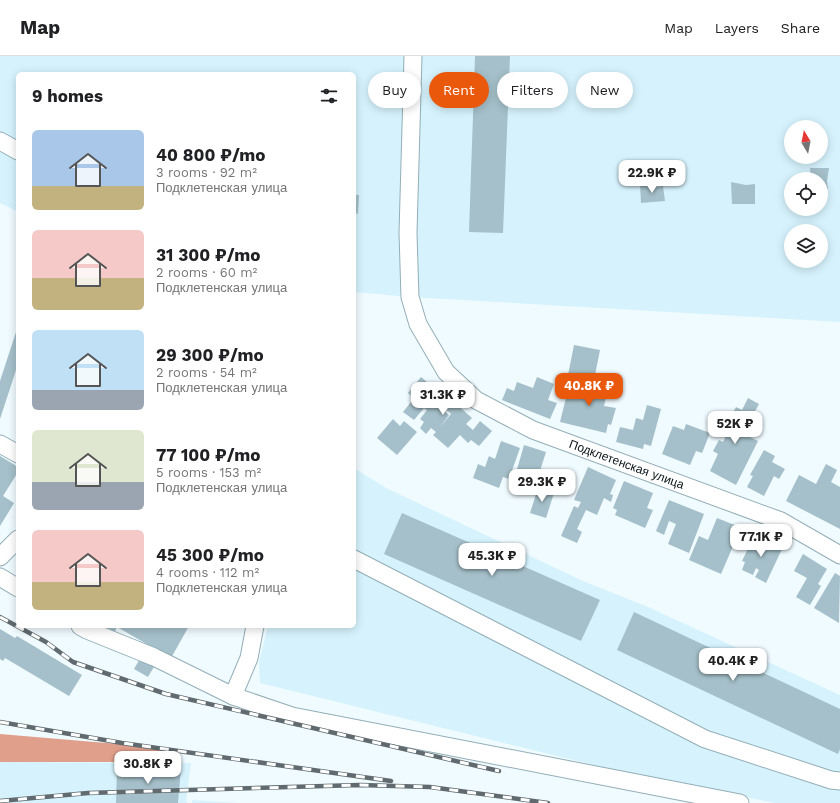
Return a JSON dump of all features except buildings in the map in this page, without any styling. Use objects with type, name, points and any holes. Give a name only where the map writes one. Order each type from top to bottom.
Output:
[{"type":"street","name":"Подклетенская улица","points":[[413,56],[408,233],[410,297],[418,324],[446,372],[476,400],[533,430],[780,521],[840,555]]},
{"type":"street","points":[[0,141],[16,149]]},
{"type":"street","points":[[0,444],[16,453]]},
{"type":"street","points":[[0,557],[16,541]]},
{"type":"street","points":[[356,560],[706,739],[831,780],[840,781]]},
{"type":"street","points":[[0,577],[16,587]]},
{"type":"street","points":[[84,628],[154,658],[234,696],[292,716],[740,803]]},
{"type":"street","points":[[234,696],[248,658],[256,628]]},
{"type":"shaded area","points":[[0,56],[840,56],[840,322],[410,297],[356,292],[356,72],[16,72],[16,211],[0,203]]},
{"type":"shaded area","points":[[356,469],[386,488],[583,581],[648,607],[840,695],[840,803],[775,803],[626,773],[260,683],[259,662],[268,628],[356,628]]},
{"type":"shaded area","points":[[0,734],[177,749],[177,762],[0,762]]},
{"type":"shaded area","points":[[0,762],[191,763],[186,801],[188,803],[0,803]]},
{"type":"shaded area","points":[[192,800],[238,803],[192,803]]},
{"type":"railway","points":[[0,617],[16,626]]},
{"type":"railway","points":[[20,628],[46,642],[73,662],[166,694],[499,771]]},
{"type":"railway","points":[[0,722],[122,743],[391,781]]},
{"type":"railway","points":[[0,801],[88,793],[360,785],[430,787],[548,803]]}]
